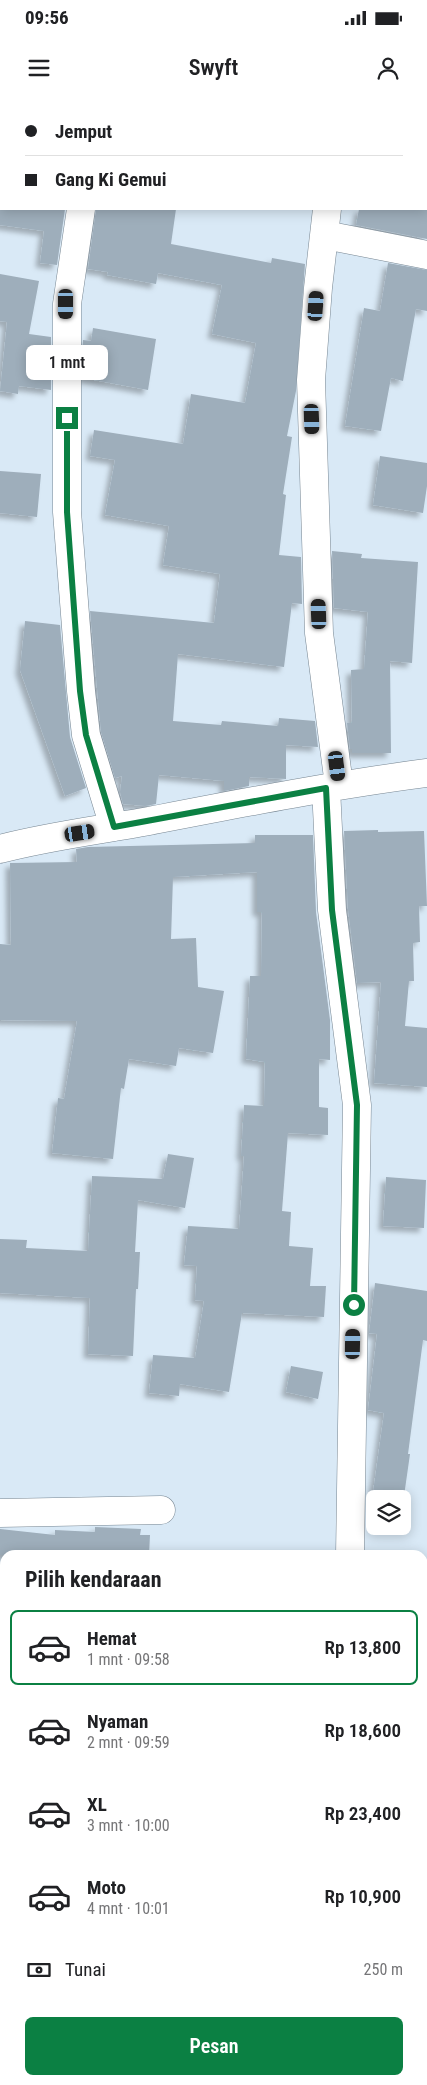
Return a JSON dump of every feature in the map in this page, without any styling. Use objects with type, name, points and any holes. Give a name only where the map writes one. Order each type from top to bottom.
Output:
[{"type":"street","points":[[81,210],[66,304],[67,512],[80,691],[86,735],[114,827]]},
{"type":"street","points":[[327,210],[318,288],[311,380],[319,633],[332,786],[332,910],[357,1105],[350,1550]]},
{"type":"street","points":[[325,235],[427,255]]},
{"type":"street","points":[[0,849],[30,841],[332,786],[427,773]]},
{"type":"street","points":[[0,1513],[161,1510]]},
{"type":"building","points":[[0,210],[65,210],[57,265],[40,263],[44,231],[0,225]]},
{"type":"building","points":[[96,210],[176,210],[171,244],[271,263],[272,258],[305,264],[296,391],[287,436],[292,437],[283,494],[286,495],[279,555],[301,557],[302,604],[292,603],[284,667],[178,654],[173,721],[221,725],[222,721],[278,726],[279,718],[315,721],[318,747],[286,745],[286,779],[249,777],[249,786],[224,791],[224,781],[159,775],[156,804],[145,806],[123,804],[120,792],[122,776],[115,778],[101,732],[90,611],[214,623],[220,574],[163,565],[169,526],[105,515],[115,460],[90,456],[94,430],[183,444],[191,394],[245,403],[256,343],[212,334],[222,285],[158,273],[156,284],[107,275],[108,272],[88,269]]},
{"type":"building","points":[[359,210],[427,210],[427,239],[356,225]]},
{"type":"building","points":[[388,263],[427,270],[427,311],[416,309],[403,381],[391,378],[381,431],[345,426],[364,308],[380,311]]},
{"type":"building","points":[[0,274],[39,281],[29,334],[51,337],[51,390],[19,386],[18,394],[0,391],[7,322],[0,321]]},
{"type":"building","points":[[93,328],[156,339],[148,390],[83,378],[83,340],[91,341]]},
{"type":"building","points":[[380,456],[427,463],[427,486],[423,513],[373,505]]},
{"type":"building","points":[[0,471],[41,474],[37,517],[0,513]]},
{"type":"building","points":[[332,551],[362,554],[361,558],[418,562],[412,663],[390,661],[391,753],[352,753],[352,749],[350,749],[347,723],[352,723],[351,670],[364,669],[368,612],[334,608]]},
{"type":"building","points":[[25,621],[60,625],[70,737],[86,788],[65,796],[20,670]]},
{"type":"building","points":[[378,830],[378,832],[424,831],[427,906],[419,906],[420,942],[413,943],[414,981],[409,981],[405,1026],[427,1028],[427,1087],[374,1083],[381,982],[357,983],[348,909],[344,831]]},
{"type":"building","points":[[255,835],[313,835],[316,912],[330,1020],[330,1060],[319,1059],[319,1107],[328,1108],[328,1135],[288,1133],[282,1211],[291,1212],[289,1246],[313,1248],[310,1286],[326,1286],[324,1317],[242,1313],[229,1392],[180,1384],[179,1396],[149,1393],[153,1355],[195,1358],[204,1301],[195,1300],[197,1266],[184,1265],[188,1226],[239,1229],[244,1156],[241,1156],[244,1105],[264,1106],[265,1062],[246,1059],[250,976],[261,976],[262,912],[257,912],[257,872],[173,877],[171,939],[196,938],[198,987],[224,991],[213,1053],[179,1048],[176,1066],[129,1059],[124,1089],[121,1088],[113,1159],[52,1153],[58,1098],[64,1099],[77,1021],[0,1020],[0,944],[11,945],[10,863],[77,862],[76,849],[88,847],[255,843]]},
{"type":"building","points":[[168,1154],[194,1158],[185,1208],[138,1200],[135,1252],[140,1252],[138,1289],[136,1289],[133,1356],[88,1354],[90,1298],[0,1293],[0,1239],[27,1240],[26,1248],[88,1251],[92,1176],[163,1179]]},
{"type":"building","points":[[386,1177],[426,1180],[424,1228],[383,1226]]},
{"type":"building","points":[[375,1283],[427,1291],[427,1341],[423,1340],[405,1490],[373,1490],[384,1413],[368,1410],[377,1334],[369,1333]]},
{"type":"building","points":[[291,1366],[323,1372],[318,1399],[286,1392]]},
{"type":"building","points":[[95,1527],[141,1529],[140,1535],[150,1535],[149,1550],[0,1550],[0,1529],[55,1535],[55,1530],[95,1532]]},
{"type":"route","points":[[67,418],[67,512],[80,691],[86,735],[114,827],[326,788],[332,910],[357,1105],[354,1305]]}]
